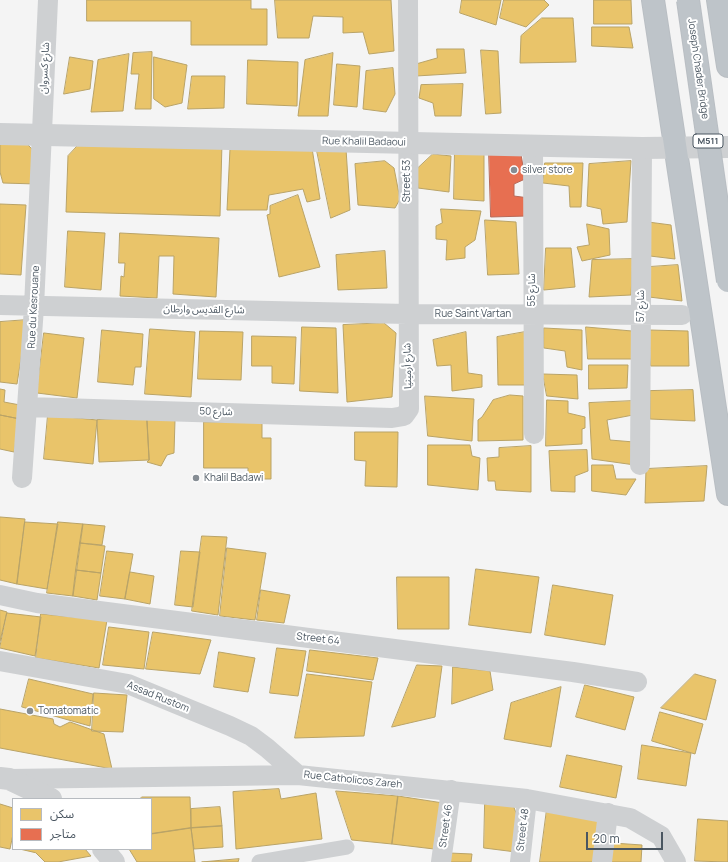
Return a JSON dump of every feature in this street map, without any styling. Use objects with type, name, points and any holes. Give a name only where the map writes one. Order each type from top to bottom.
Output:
[{"type":"highway","points":[[653,0],[728,494]]},
{"type":"highway","name":"Joseph Chader Bridge","points":[[688,0],[728,281]]},
{"type":"highway","points":[[718,0],[728,66]]},
{"type":"street","name":"شارع كسروان","points":[[42,135],[48,0]]},
{"type":"street","name":"Street 53","points":[[407,314],[408,0]]},
{"type":"street","name":"Rue Khalil Badaoui","points":[[0,134],[642,148],[728,147]]},
{"type":"street","name":"Rue du Kesrouane","points":[[22,478],[34,307],[42,135]]},
{"type":"street","name":"شارع 55","points":[[533,145],[532,314],[534,434]]},
{"type":"street","name":"شارع 57","points":[[640,465],[642,148]]},
{"type":"street","name":"شارع القديس وارطان","points":[[0,305],[34,307],[407,314]]},
{"type":"street","name":"Rue Saint Vartan","points":[[407,314],[682,315]]},
{"type":"street","name":"شارع أرمينيا","points":[[404,416],[409,409],[407,314]]},
{"type":"street","name":"شارع 50","points":[[27,407],[392,418],[404,416]]},
{"type":"street","name":"Street 64","points":[[0,595],[37,603],[573,672],[636,682]]},
{"type":"street","name":"Assad Rustom","points":[[0,661],[128,684],[251,736],[298,775]]},
{"type":"street","name":"Rue Catholicos Zareh","points":[[4,779],[298,775],[527,799],[630,818],[661,836],[676,862]]},
{"type":"street","points":[[4,779],[49,798]]},
{"type":"street","name":"Street 46","points":[[441,862],[451,790]]},
{"type":"street","name":"Street 48","points":[[520,862],[527,799]]},
{"type":"street","points":[[602,862],[608,813]]},
{"type":"street","points":[[268,861],[347,847]]},
{"type":"street","points":[[104,850],[114,862]]},
{"type":"building: سكن","points":[[87,0],[251,0],[251,9],[267,9],[267,45],[191,45],[191,21],[87,21]]},
{"type":"building: سكن","points":[[275,0],[391,0],[394,51],[369,54],[363,32],[343,33],[343,17],[313,16],[309,38],[278,38]]},
{"type":"building: سكن","points":[[462,0],[501,0],[496,25],[460,13]]},
{"type":"building: سكن","points":[[504,0],[544,0],[549,5],[526,27],[500,18]]},
{"type":"building: سكن","points":[[594,0],[631,0],[632,24],[594,24]]},
{"type":"building: سكن","points":[[542,18],[573,18],[576,62],[520,63],[521,36]]},
{"type":"building: سكن","points":[[592,27],[629,27],[633,48],[592,46]]},
{"type":"building: سكن","points":[[437,49],[464,49],[466,73],[416,76],[416,64],[437,58]]},
{"type":"building: سكن","points":[[481,50],[498,51],[501,113],[486,114]]},
{"type":"building: سكن","points":[[152,52],[151,109],[135,109],[139,74],[131,74],[133,53]]},
{"type":"building: سكن","points":[[333,53],[328,116],[298,116],[305,60]]},
{"type":"building: سكن","points":[[129,54],[123,111],[91,112],[98,60]]},
{"type":"building: سكن","points":[[70,57],[93,61],[90,89],[64,94]]},
{"type":"building: سكن","points":[[154,57],[187,65],[182,103],[165,107],[154,99]]},
{"type":"building: سكن","points":[[248,60],[298,62],[297,106],[247,104]]},
{"type":"building: سكن","points":[[337,64],[360,66],[357,107],[334,105]]},
{"type":"building: سكن","points":[[393,68],[395,94],[386,112],[363,109],[366,71]]},
{"type":"building: سكن","points":[[192,76],[225,76],[224,108],[188,109]]},
{"type":"building: سكن","points":[[463,84],[461,116],[435,116],[433,103],[419,98],[421,85]]},
{"type":"building: سكن","points":[[20,137],[37,154],[36,184],[3,183],[0,172],[0,138]]},
{"type":"building: سكن","points":[[83,140],[222,143],[220,216],[66,212],[68,156]]},
{"type":"building: سكن","points":[[316,146],[346,149],[350,210],[331,218]]},
{"type":"building: سكن","points":[[455,147],[484,148],[484,201],[454,199]]},
{"type":"building: سكن","points":[[312,148],[320,199],[307,202],[303,189],[269,195],[267,210],[227,210],[230,149]]},
{"type":"building: سكن","points":[[433,154],[451,156],[449,192],[418,188],[417,169]]},
{"type":"building: سكن","points":[[385,161],[394,168],[400,199],[395,208],[358,205],[355,164]]},
{"type":"building: سكن","points":[[631,161],[627,222],[603,224],[601,209],[587,206],[589,164]]},
{"type":"building: سكن","points":[[545,163],[583,163],[581,207],[570,207],[569,186],[543,183]]},
{"type":"building: سكن","points":[[298,195],[320,267],[279,277],[267,215],[270,214],[270,206]]},
{"type":"building: سكن","points":[[0,204],[26,205],[21,275],[0,274]]},
{"type":"building: سكن","points":[[441,209],[481,211],[475,240],[465,247],[465,258],[446,260],[447,240],[436,239],[436,226],[442,223]]},
{"type":"building: سكن","points":[[485,220],[516,222],[519,274],[488,275]]},
{"type":"building: سكن","points":[[648,222],[671,225],[675,259],[650,256]]},
{"type":"building: سكن","points":[[587,224],[609,229],[610,255],[582,261],[577,247],[589,245]]},
{"type":"building: سكن","points":[[68,231],[105,233],[101,290],[65,287]]},
{"type":"building: سكن","points":[[120,233],[219,238],[216,297],[173,294],[174,256],[159,256],[157,298],[120,296],[121,276],[124,277],[125,263],[119,263]]},
{"type":"building: سكن","points":[[546,248],[571,248],[575,287],[544,290]]},
{"type":"building: سكن","points":[[385,251],[387,288],[338,290],[336,255]]},
{"type":"building: سكن","points":[[633,259],[631,295],[589,297],[592,260]]},
{"type":"building: سكن","points":[[678,265],[682,301],[649,297],[649,267]]},
{"type":"building: سكن","points":[[27,320],[17,384],[0,382],[0,322]]},
{"type":"building: سكن","points":[[384,323],[396,333],[392,397],[347,402],[343,325]]},
{"type":"building: سكن","points":[[302,327],[336,328],[338,393],[300,391]]},
{"type":"building: سكن","points":[[586,327],[632,331],[632,359],[588,359]]},
{"type":"building: سكن","points":[[544,328],[582,330],[582,370],[567,367],[565,351],[544,348]]},
{"type":"building: سكن","points":[[150,329],[195,332],[191,397],[145,394]]},
{"type":"building: سكن","points":[[102,330],[143,334],[141,367],[135,367],[133,385],[98,382]]},
{"type":"building: سكن","points":[[649,330],[688,331],[689,366],[651,366]]},
{"type":"building: سكن","points":[[200,331],[243,332],[241,380],[198,379]]},
{"type":"building: سكن","points":[[466,332],[468,373],[482,375],[482,387],[452,391],[451,365],[437,366],[433,340]]},
{"type":"building: سكن","points":[[525,332],[527,385],[498,385],[497,337]]},
{"type":"building: سكن","points":[[44,333],[84,338],[77,398],[37,393]]},
{"type":"building: سكن","points":[[252,336],[296,337],[294,384],[272,383],[272,366],[252,366]]},
{"type":"building: سكن","points":[[589,365],[628,365],[627,388],[589,389]]},
{"type":"building: سكن","points":[[543,374],[577,375],[578,399],[547,396]]},
{"type":"building: سكن","points":[[0,389],[5,390],[4,402],[20,405],[20,419],[0,415]]},
{"type":"building: سكن","points":[[693,390],[695,421],[650,419],[650,391]]},
{"type":"building: سكن","points":[[510,395],[523,396],[523,440],[478,441],[478,420],[482,417],[493,400]]},
{"type":"building: سكن","points":[[425,396],[474,399],[472,441],[428,436]]},
{"type":"building: سكن","points":[[547,400],[568,401],[568,413],[585,417],[585,428],[582,429],[582,444],[546,446]]},
{"type":"building: سكن","points":[[633,401],[633,415],[607,420],[610,440],[634,442],[635,465],[592,459],[589,403]]},
{"type":"building: سكن","points":[[0,415],[20,419],[14,452],[0,449]]},
{"type":"building: سكن","points":[[48,415],[97,420],[93,464],[44,459]]},
{"type":"building: سكن","points":[[147,418],[175,420],[174,453],[167,455],[161,466],[147,462],[149,460]]},
{"type":"building: سكن","points":[[147,418],[149,460],[99,462],[97,420]]},
{"type":"building: سكن","points":[[204,422],[262,422],[262,438],[271,438],[271,479],[248,479],[248,468],[204,468]]},
{"type":"building: سكن","points":[[355,432],[398,432],[397,487],[365,486],[366,461],[355,460]]},
{"type":"building: سكن","points":[[428,445],[470,445],[472,456],[480,458],[478,490],[428,485]]},
{"type":"building: سكن","points":[[531,446],[531,492],[496,490],[495,481],[488,481],[487,458],[499,457],[499,448]]},
{"type":"building: سكن","points":[[587,450],[588,471],[575,476],[575,492],[551,491],[549,451]]},
{"type":"building: سكن","points":[[592,465],[613,465],[616,479],[636,479],[626,495],[592,491]]},
{"type":"building: سكن","points":[[707,466],[704,501],[645,503],[646,469]]},
{"type":"building: سكن","points":[[0,517],[25,519],[17,584],[0,580]]},
{"type":"building: سكن","points":[[25,522],[58,524],[47,589],[17,584]]},
{"type":"building: سكن","points":[[58,522],[83,524],[73,596],[47,593]]},
{"type":"building: سكن","points":[[83,524],[105,526],[102,545],[80,543]]},
{"type":"building: سكن","points":[[202,536],[227,537],[218,615],[192,611]]},
{"type":"building: سكن","points":[[80,543],[105,546],[101,573],[76,570]]},
{"type":"building: سكن","points":[[227,548],[266,553],[255,620],[220,616]]},
{"type":"building: سكن","points":[[107,551],[133,554],[125,599],[100,596]]},
{"type":"building: سكن","points":[[181,551],[200,552],[193,607],[175,605]]},
{"type":"building: سكن","points":[[476,569],[539,577],[531,633],[469,625]]},
{"type":"building: سكن","points":[[76,570],[101,573],[97,600],[73,596]]},
{"type":"building: سكن","points":[[130,572],[154,576],[150,604],[125,599]]},
{"type":"building: سكن","points":[[397,577],[449,577],[449,629],[398,629]]},
{"type":"building: سكن","points":[[553,585],[613,595],[605,645],[545,635]]},
{"type":"building: سكن","points":[[261,590],[290,595],[284,623],[257,620]]},
{"type":"building: سكن","points":[[0,610],[7,612],[0,641]]},
{"type":"building: سكن","points":[[7,613],[41,617],[35,656],[0,648]]},
{"type":"building: سكن","points":[[41,614],[107,620],[99,668],[36,658]]},
{"type":"building: سكن","points":[[109,627],[149,632],[144,669],[103,665]]},
{"type":"building: سكن","points":[[153,632],[211,640],[200,674],[146,669]]},
{"type":"building: سكن","points":[[277,648],[306,651],[298,696],[270,693]]},
{"type":"building: سكن","points":[[310,650],[378,658],[373,680],[307,671]]},
{"type":"building: سكن","points":[[219,652],[255,658],[248,692],[214,687]]},
{"type":"building: سكن","points":[[417,665],[442,666],[435,717],[392,727]]},
{"type":"building: سكن","points":[[453,667],[490,671],[493,690],[452,704]]},
{"type":"building: سكن","points":[[307,674],[372,682],[364,736],[295,738]]},
{"type":"building: سكن","points":[[695,674],[716,680],[706,720],[661,708]]},
{"type":"building: سكن","points":[[29,679],[93,694],[90,726],[22,707]]},
{"type":"building: سكن","points":[[585,685],[634,697],[625,730],[576,717]]},
{"type":"building: سكن","points":[[561,687],[551,747],[504,739],[511,703]]},
{"type":"building: سكن","points":[[94,693],[127,695],[123,732],[92,731]]},
{"type":"building: سكن","points":[[0,709],[53,719],[54,724],[60,727],[70,722],[104,734],[112,769],[0,748]]},
{"type":"building: سكن","points":[[660,712],[703,724],[695,754],[652,741]]},
{"type":"building: سكن","points":[[642,745],[691,753],[686,786],[638,779]]},
{"type":"building: سكن","points":[[567,755],[622,766],[616,798],[560,787]]},
{"type":"building: سكن","points":[[279,789],[281,799],[316,793],[322,839],[236,849],[233,792]]},
{"type":"building: سكن","points":[[336,791],[398,796],[392,844],[352,840]]},
{"type":"building: سكن","points":[[398,796],[443,803],[434,849],[392,844]]},
{"type":"building: سكن","points":[[190,797],[191,828],[152,834],[152,798],[141,798]]},
{"type":"building: سكن","points":[[0,804],[12,808],[12,839],[10,849],[0,847]]},
{"type":"building: سكن","points":[[485,804],[513,805],[520,823],[516,852],[484,848]]},
{"type":"building: سكن","points":[[220,807],[222,826],[191,828],[191,809]]},
{"type":"building: سكن","points":[[547,809],[601,816],[593,862],[540,862]]},
{"type":"building: سكن","points":[[698,819],[728,821],[728,862],[695,861]]},
{"type":"building: سكن","points":[[222,826],[223,847],[194,849],[191,828]]},
{"type":"building: سكن","points":[[191,828],[195,862],[137,862],[130,850],[152,850],[152,834]]},
{"type":"building: سكن","points":[[613,843],[642,845],[641,862],[611,862]]},
{"type":"building: سكن","points":[[24,850],[86,850],[91,856],[58,862],[45,862],[36,853]]},
{"type":"building: سكن","points":[[449,853],[472,854],[471,862],[448,862]]},
{"type":"building: سكن","points":[[239,859],[238,862],[202,862]]},
{"type":"building: متاجر","points":[[489,152],[521,154],[525,179],[514,184],[514,196],[529,198],[527,216],[491,217]]},
{"type":"place","name":"silver store","points":[[514,170]]},
{"type":"place","name":"Khalil Badawi","points":[[196,478]]},
{"type":"place","name":"Tomatomatic","points":[[30,711]]}]
